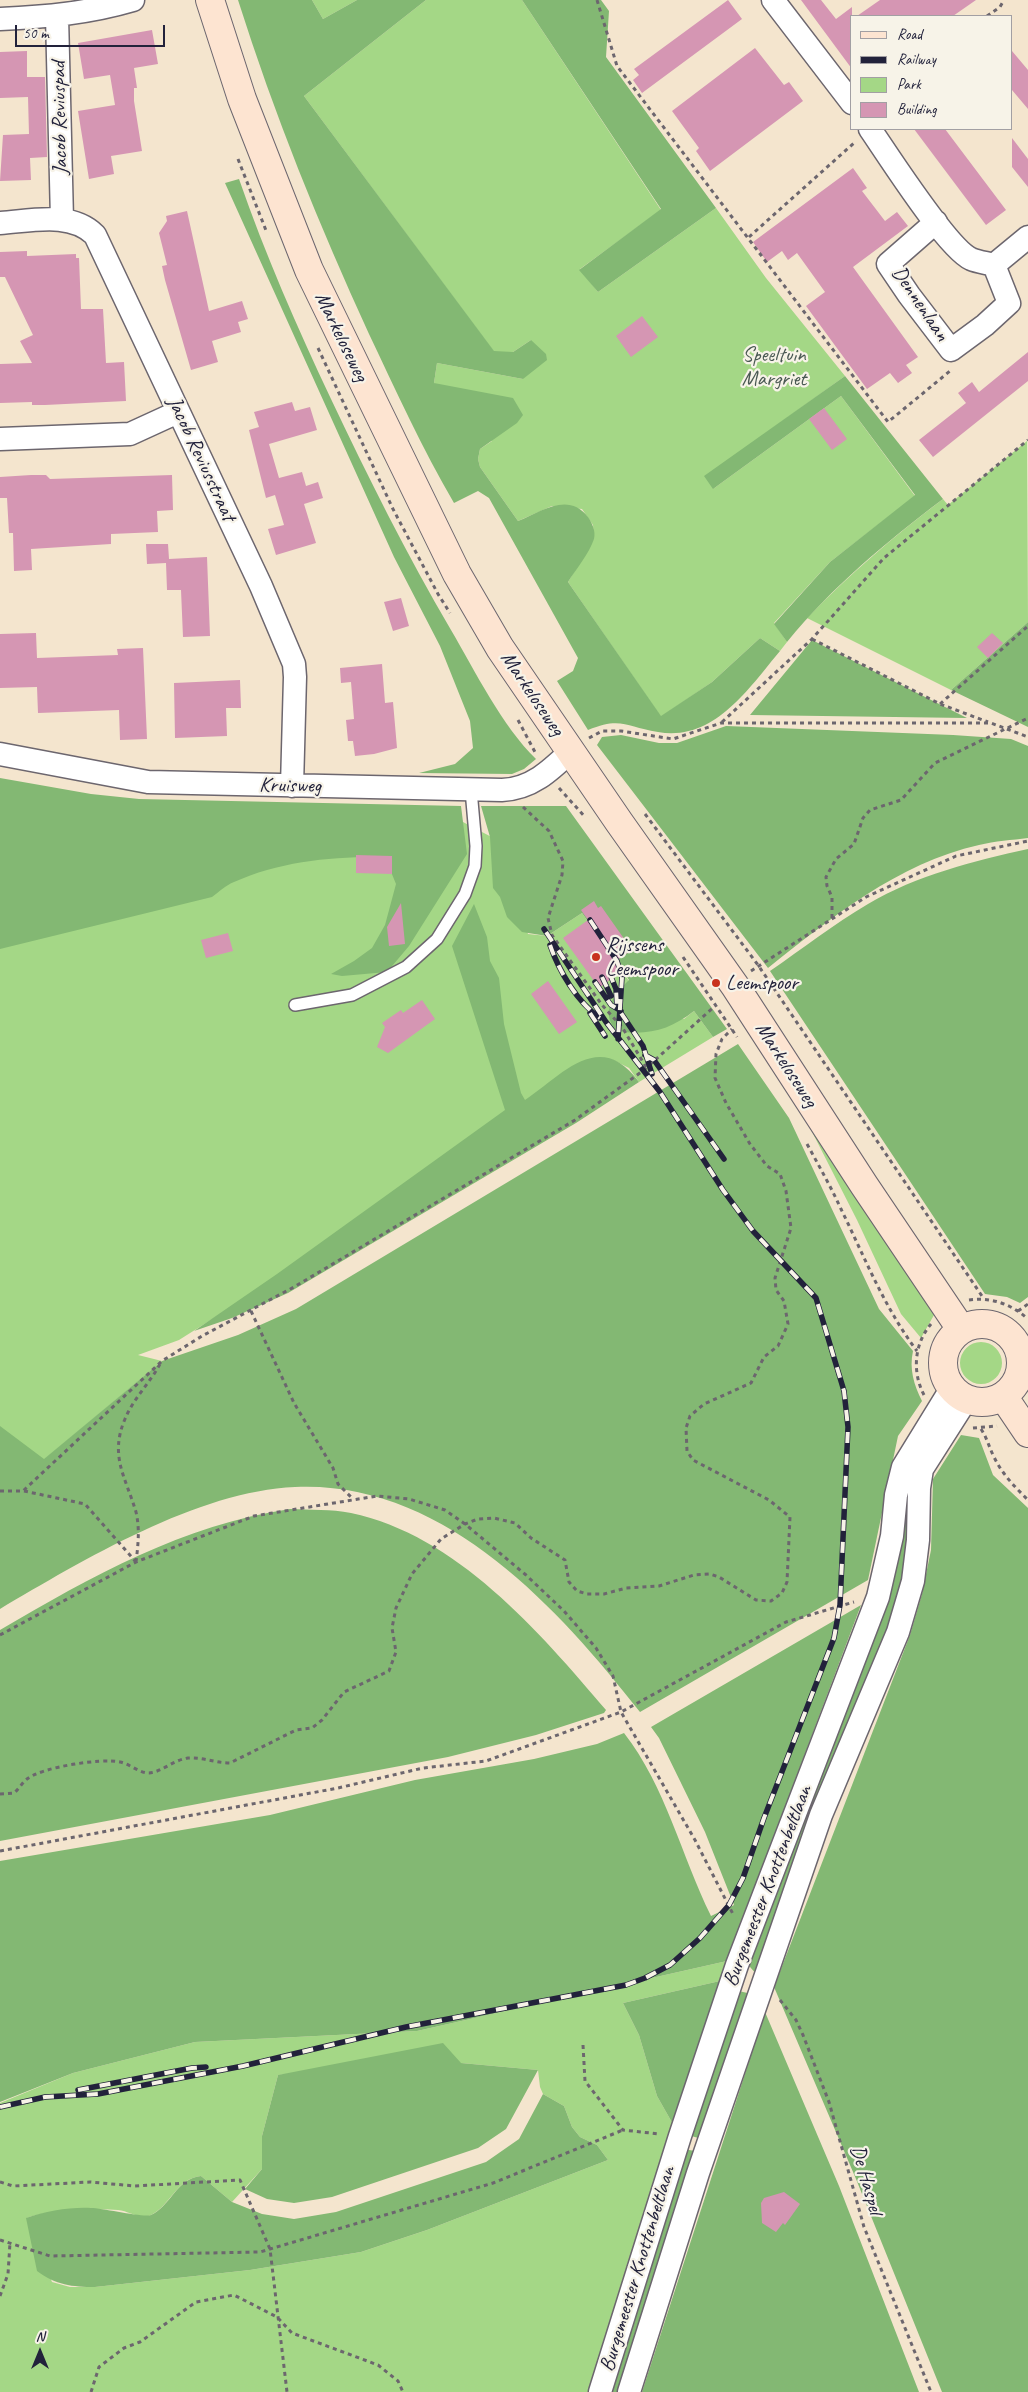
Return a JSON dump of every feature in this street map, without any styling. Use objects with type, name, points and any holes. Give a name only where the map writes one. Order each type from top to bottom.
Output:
[{"type":"main road","name":"Markeloseweg","points":[[210,0],[242,99],[310,270],[457,574],[500,648],[584,741],[735,986],[961,1329]]},
{"type":"main road","points":[[984,1323],[996,1326],[1020,1327],[1021,1371],[1011,1390],[991,1402],[958,1395],[944,1374],[942,1361],[945,1349],[951,1338],[961,1329],[984,1323]]},
{"type":"main road","points":[[1003,1396],[1028,1433]]},
{"type":"street","points":[[0,19],[57,16],[105,8],[133,0]]},
{"type":"street","points":[[773,0],[850,100]]},
{"type":"street","name":"Jacob Reviuspad","points":[[57,16],[62,220]]},
{"type":"street","points":[[871,130],[936,222],[959,250],[971,259],[994,265],[1028,237]]},
{"type":"street","name":"Jacob Reviusstraat","points":[[0,223],[62,220],[78,223],[96,235],[141,327],[178,412],[261,586],[294,664],[292,786]]},
{"type":"street","name":"Dennenlaan","points":[[936,222],[888,264],[951,350],[985,325],[1009,303],[994,265]]},
{"type":"street","points":[[0,440],[130,434],[178,412]]},
{"type":"street","name":"Kruisweg","points":[[0,754],[148,782],[513,790],[525,786],[548,773],[584,741]]},
{"type":"street","name":"Burgemeester Knottenbeltlaan","points":[[600,2392],[680,2136],[737,1965],[878,1597],[889,1552],[896,1495],[903,1467],[958,1395]]},
{"type":"street","name":"Burgemeester Knottenbeltlaan","points":[[629,2392],[698,2173],[822,1815],[898,1632],[913,1581],[918,1540],[919,1488],[922,1469],[958,1395]]},
{"type":"lane","points":[[294,1005],[352,995],[406,967],[437,939],[465,894],[475,866],[476,846],[471,790]]},
{"type":"path","points":[[597,0],[617,66],[888,422],[960,362],[951,350]]},
{"type":"path","points":[[988,15],[1000,7],[1004,0]]},
{"type":"path","points":[[749,237],[869,130]]},
{"type":"path","points":[[721,723],[812,639],[884,558],[1028,440]]},
{"type":"path","points":[[940,704],[1028,626]]},
{"type":"path","points":[[812,639],[940,704],[1028,737]]},
{"type":"path","points":[[832,919],[832,897],[827,886],[826,877],[836,859],[854,844],[863,818],[870,810],[901,800],[935,763],[1028,718]]},
{"type":"path","points":[[584,741],[602,731],[621,731],[673,739],[721,723],[991,723]]},
{"type":"path","points":[[23,1491],[162,1361],[202,1336],[251,1311],[574,1120],[646,1067],[622,1027],[602,1005],[552,935],[548,918],[562,875],[563,861],[549,831],[544,824],[526,811],[513,790]]},
{"type":"path","name":"Markeloseweg","points":[[641,808],[758,965],[984,1299]]},
{"type":"path","points":[[758,965],[866,897],[956,856],[1028,841]]},
{"type":"path","name":"Markeloseweg","points":[[646,1067],[716,1006],[741,1042]]},
{"type":"path","points":[[0,1794],[14,1793],[32,1776],[90,1761],[122,1762],[147,1773],[158,1770],[168,1763],[187,1758],[205,1758],[220,1763],[230,1763],[296,1730],[312,1728],[322,1720],[344,1692],[389,1671],[396,1652],[392,1628],[396,1608],[412,1574],[441,1539],[465,1524],[478,1519],[494,1518],[515,1523],[531,1538],[565,1560],[569,1582],[577,1591],[587,1594],[604,1594],[626,1588],[659,1586],[694,1575],[710,1574],[720,1577],[756,1600],[771,1601],[782,1593],[787,1582],[790,1517],[779,1506],[769,1500],[693,1460],[686,1451],[686,1428],[690,1416],[704,1404],[751,1383],[764,1357],[778,1346],[788,1324],[786,1308],[776,1290],[775,1278],[791,1228],[786,1191],[780,1174],[767,1166],[754,1150],[726,1103],[715,1078],[716,1054],[722,1039],[732,1029]]},
{"type":"path","name":"Markeloseweg","points":[[803,1136],[842,1210],[885,1302],[902,1331],[917,1351]]},
{"type":"path","points":[[1020,1327],[1028,1304]]},
{"type":"path","points":[[251,1311],[294,1403],[333,1468],[338,1484],[354,1499]]},
{"type":"path","points":[[136,1562],[139,1539],[136,1513],[119,1462],[120,1435],[125,1419],[136,1399],[162,1361]]},
{"type":"path","points":[[981,1429],[989,1440],[993,1456],[1000,1468],[1028,1500]]},
{"type":"path","points":[[0,1491],[23,1491],[85,1504],[136,1562]]},
{"type":"path","points":[[0,1635],[136,1562],[254,1516],[376,1496],[409,1499],[445,1510],[465,1524],[526,1575],[564,1611],[596,1648],[613,1676],[621,1712],[695,1840],[735,1919]]},
{"type":"path","points":[[0,1852],[338,1788],[423,1768],[486,1761],[621,1712],[786,1622],[840,1605],[878,1597]]},
{"type":"path","name":"De Haspel","points":[[763,1985],[786,2007],[796,2020],[803,2035],[829,2102],[864,2227],[931,2392]]},
{"type":"path","points":[[583,2045],[585,2081],[623,2130]]},
{"type":"path","points":[[0,2240],[50,2256],[260,2252],[493,2183],[623,2130],[680,2136]]},
{"type":"path","points":[[0,2182],[13,2186],[90,2182],[135,2186],[240,2180],[270,2249],[287,2392]]},
{"type":"path","points":[[0,2296],[8,2274],[10,2243]]},
{"type":"path","points":[[91,2392],[99,2367],[124,2348],[140,2342],[196,2302],[234,2295],[277,2317],[292,2333],[378,2365],[398,2381],[403,2392]]},
{"type":"green space","points":[[238,0],[312,0],[323,19],[357,0],[426,0],[304,96],[494,351],[513,352],[531,340],[546,354],[547,360],[523,379],[437,363],[434,383],[513,398],[523,415],[517,423],[480,449],[478,459],[480,467],[518,521],[545,509],[563,504],[572,505],[580,509],[588,517],[594,530],[594,539],[586,556],[568,582],[661,716],[712,682],[760,638],[780,651],[743,696],[713,721],[696,729],[678,733],[658,732],[616,723],[588,730],[557,681],[573,671],[578,658],[489,498],[478,491],[454,503],[399,398],[350,293],[315,210],[282,127]]},
{"type":"green space","points":[[312,0],[357,0],[323,19]]},
{"type":"green space","name":"Speeltuin Margriet","points":[[426,0],[522,0],[661,210],[580,269],[598,292],[716,208],[766,278],[845,376],[755,441],[713,489],[841,396],[915,496],[830,562],[774,623],[787,642],[780,651],[760,638],[712,682],[661,717],[568,582],[594,538],[593,525],[582,509],[552,506],[518,521],[480,467],[478,459],[480,449],[492,441],[434,383],[437,363],[523,379],[531,340],[513,352],[494,352],[304,96]]},
{"type":"green space","points":[[522,0],[601,0],[609,11],[606,57],[716,208],[598,292],[579,270],[661,209]]},
{"type":"green space","points":[[239,179],[294,318],[388,516],[500,714],[536,759],[524,769],[512,774],[419,773],[455,764],[473,748],[470,721],[440,646],[394,557],[225,183]]},
{"type":"green space","points":[[845,376],[943,499],[901,532],[841,584],[787,642],[774,624],[830,562],[915,495],[841,396],[713,489],[704,476]]},
{"type":"green space","points":[[1027,441],[1028,622],[951,690],[807,618],[856,571],[907,527],[943,499],[948,505]]},
{"type":"green space","points":[[1028,622],[1028,727],[951,690]]},
{"type":"green space","points":[[812,640],[967,718],[750,715]]},
{"type":"green space","points":[[726,726],[1011,739],[1028,746],[1028,838],[979,845],[949,853],[893,879],[841,912],[768,968],[597,745],[602,737],[621,735],[659,743],[677,743]]},
{"type":"green space","points":[[0,778],[91,794],[139,799],[461,806],[467,854],[409,946],[387,972],[342,976],[331,974],[372,948],[385,925],[396,884],[385,857],[327,859],[270,869],[231,883],[212,897],[0,949]]},
{"type":"green space","points":[[481,806],[566,806],[727,1029],[713,1037],[694,1011],[676,1023],[658,1030],[638,1033],[617,1031],[609,1017],[609,1010],[618,992],[629,980],[582,913],[547,936],[522,932],[507,917],[500,897],[493,888],[490,837]]},
{"type":"green space","points":[[463,822],[501,842],[528,934],[547,936],[582,913],[629,981],[618,991],[684,1019],[694,1011],[713,1037],[639,1082],[629,1068],[613,1060],[615,1065],[179,1340],[138,1355],[162,1361],[44,1460],[0,1429],[0,908]]},
{"type":"green space","points":[[1028,849],[1028,1297],[1020,1303],[1007,1297],[985,1294],[770,971],[868,904],[906,885],[946,870]]},
{"type":"green space","points":[[474,904],[487,937],[490,961],[499,978],[504,1024],[521,1093],[525,1100],[567,1069],[582,1061],[596,1057],[610,1058],[624,1066],[639,1082],[576,1123],[288,1293],[232,1318],[194,1331],[277,1274],[505,1110],[452,946]]},
{"type":"green space","points":[[738,1044],[789,1118],[879,1309],[913,1351],[913,1377],[922,1401],[898,1436],[868,1580],[640,1712],[572,1631],[533,1592],[492,1557],[447,1527],[399,1504],[349,1490],[295,1487],[258,1491],[181,1514],[104,1550],[0,1609],[0,1426],[44,1459],[162,1361],[238,1335],[296,1309]]},
{"type":"green space","points":[[804,1116],[916,1282],[934,1315],[921,1338],[901,1314],[857,1220]]},
{"type":"green space","points":[[981,1342],[996,1348],[1002,1363],[996,1378],[981,1384],[966,1378],[960,1363],[966,1348]]},
{"type":"green space","points":[[961,1435],[979,1438],[993,1475],[1028,1508],[1028,2392],[942,2392],[856,2179],[774,1987],[910,1635],[922,1594],[931,1550],[933,1479]]},
{"type":"green space","points":[[911,1473],[904,1590],[757,1975],[744,1960],[901,1530]]},
{"type":"green space","points":[[290,1509],[351,1513],[389,1525],[426,1542],[460,1564],[493,1590],[553,1649],[606,1710],[604,1713],[536,1735],[448,1757],[0,1841],[0,1630],[104,1572],[139,1555],[212,1527]]},
{"type":"green space","points":[[861,1605],[727,1961],[417,2031],[195,2042],[73,2073],[0,2102],[0,1861],[270,1815],[415,1780],[534,1759],[597,1744],[624,1733],[639,1754],[662,1799],[711,1916],[734,1905],[705,1832],[659,1738],[651,1727]]},
{"type":"green space","points":[[727,1961],[720,1981],[623,2003],[639,2035],[657,2096],[674,2126],[589,2392],[0,2392],[0,2103],[73,2073],[195,2042],[417,2031]],"holes":[[[461,2063],[538,2070],[540,2087],[543,2094],[564,2106],[572,2127],[580,2137],[597,2145],[608,2160],[427,2230],[361,2252],[250,2270],[95,2287],[70,2287],[52,2282],[27,2218],[59,2211],[97,2209],[118,2210],[139,2216],[147,2216],[158,2211],[186,2182],[201,2176],[232,2202],[262,2169],[262,2136],[278,2075]]]},
{"type":"green space","points":[[720,1981],[674,2126],[657,2096],[639,2035],[623,2003]]},
{"type":"green space","points":[[734,1990],[752,1994],[705,2140],[688,2135]]},
{"type":"green space","points":[[765,2012],[839,2186],[919,2392],[642,2392]]},
{"type":"green space","points":[[443,2043],[461,2063],[538,2070],[506,2129],[478,2148],[332,2197],[294,2203],[267,2199],[245,2189],[262,2169],[262,2136],[278,2075]]},
{"type":"green space","points":[[543,2094],[564,2106],[572,2127],[580,2137],[597,2145],[608,2160],[427,2230],[361,2252],[250,2270],[95,2287],[64,2284],[37,2271],[26,2218],[42,2213],[75,2208],[97,2208],[147,2216],[158,2211],[186,2182],[201,2176],[232,2202],[262,2214],[294,2219],[336,2212],[486,2162],[519,2139]]},
{"type":"green space","points":[[683,2149],[701,2152],[624,2392],[605,2392]]},
{"type":"building","points":[[728,0],[742,19],[642,93],[633,80],[639,75],[634,69]]},
{"type":"building","points":[[801,0],[821,0],[836,19],[852,7],[852,15],[850,15],[850,66]]},
{"type":"building","points":[[880,0],[976,0],[954,15],[858,15]]},
{"type":"building","points":[[152,30],[158,64],[134,68],[137,88],[134,88],[134,101],[142,151],[111,156],[114,174],[89,179],[78,111],[115,105],[110,75],[84,79],[78,43]]},
{"type":"building","points":[[755,48],[784,85],[789,82],[803,101],[710,171],[696,151],[699,148],[672,111]]},
{"type":"building","points":[[27,51],[27,77],[45,77],[47,157],[30,158],[31,180],[0,181],[3,135],[29,134],[28,97],[0,98],[0,52]]},
{"type":"building","points":[[1013,52],[1028,70],[1028,109],[1013,91]]},
{"type":"building","points":[[915,130],[946,130],[1006,210],[986,225]]},
{"type":"building","points":[[1012,138],[1028,159],[1028,187],[1012,167]]},
{"type":"building","points":[[853,168],[867,188],[862,191],[885,221],[897,212],[908,226],[853,267],[918,357],[906,365],[912,373],[898,383],[890,373],[867,389],[806,306],[825,292],[797,253],[788,260],[782,251],[767,262],[753,242]]},
{"type":"building","points":[[187,211],[209,311],[242,301],[248,319],[238,322],[241,332],[212,341],[218,362],[191,370],[165,280],[162,266],[167,265],[159,233],[167,221],[166,216]]},
{"type":"building","points":[[27,251],[27,256],[76,254],[76,258],[79,258],[81,309],[103,309],[106,363],[124,362],[126,401],[45,405],[32,405],[32,402],[0,403],[0,364],[32,363],[20,341],[33,335],[5,277],[0,277],[0,252]]},
{"type":"building","points":[[642,316],[658,337],[631,357],[616,336]]},
{"type":"building","points":[[1028,352],[1028,381],[933,457],[919,440],[966,403],[958,393],[972,382],[979,392]]},
{"type":"building","points":[[292,402],[295,411],[310,407],[317,430],[269,444],[279,478],[302,472],[306,486],[318,482],[323,498],[304,504],[316,543],[276,555],[268,529],[284,525],[275,495],[266,498],[249,430],[259,427],[254,412]]},
{"type":"building","points":[[824,408],[847,439],[832,450],[809,419]]},
{"type":"building","points":[[46,475],[50,479],[172,475],[173,510],[157,511],[158,532],[111,534],[111,544],[31,549],[32,570],[14,571],[13,533],[9,533],[7,498],[0,498],[0,477]]},
{"type":"building","points":[[146,544],[168,544],[169,559],[207,557],[210,636],[183,637],[181,590],[167,590],[166,563],[147,564]]},
{"type":"building","points":[[401,598],[409,626],[393,631],[384,602]]},
{"type":"building","points":[[36,633],[37,658],[118,655],[117,649],[143,648],[147,739],[120,740],[119,710],[38,713],[37,687],[0,688],[0,634]]},
{"type":"building","points":[[992,633],[1003,643],[988,658],[977,647]]},
{"type":"building","points":[[382,664],[385,703],[393,702],[397,748],[374,754],[355,756],[353,741],[348,741],[346,720],[354,719],[351,682],[341,683],[340,668]]},
{"type":"building","points":[[240,680],[241,708],[226,708],[227,736],[175,738],[174,683]]},
{"type":"building","points":[[356,855],[392,856],[392,874],[356,873]]},
{"type":"building","points":[[594,901],[598,908],[601,906],[632,950],[617,960],[624,969],[599,988],[563,938],[588,920],[581,910]]},
{"type":"building","points":[[401,903],[405,944],[389,946],[387,927]]},
{"type":"building","points":[[228,933],[233,951],[206,958],[201,940]]},
{"type":"building","points":[[548,981],[577,1022],[559,1034],[531,994]]},
{"type":"building","points":[[422,1000],[435,1019],[388,1053],[377,1047],[385,1027],[382,1023],[401,1010],[403,1013]]},
{"type":"building","points":[[784,2192],[800,2204],[785,2225],[783,2223],[776,2232],[762,2223],[761,2203],[764,2198]]},
{"type":"railway","points":[[590,920],[617,961],[622,977],[618,1039]]},
{"type":"railway","points":[[0,2107],[45,2097],[98,2094],[243,2066],[406,2027],[626,1985],[670,1965],[700,1938],[729,1905],[743,1878],[764,1818],[834,1638],[840,1605],[848,1427],[844,1391],[816,1298],[753,1231],[723,1190],[660,1092],[606,1022],[544,929]]},
{"type":"railway","points":[[550,945],[558,965],[576,995],[600,1018]]},
{"type":"railway","points":[[609,972],[616,989],[617,1007],[643,1046],[652,1074]]},
{"type":"railway","points":[[602,977],[611,996]]},
{"type":"railway","points":[[595,982],[611,1005],[621,1011]]},
{"type":"railway","points":[[590,1013],[605,1036]]},
{"type":"railway","points":[[645,1055],[654,1060],[724,1159]]},
{"type":"railway","points":[[78,2090],[206,2067]]},
{"type":"place","name":"Rijssens Leemspoor","points":[[596,957]]},
{"type":"place","name":"Leemspoor","points":[[716,983]]}]
